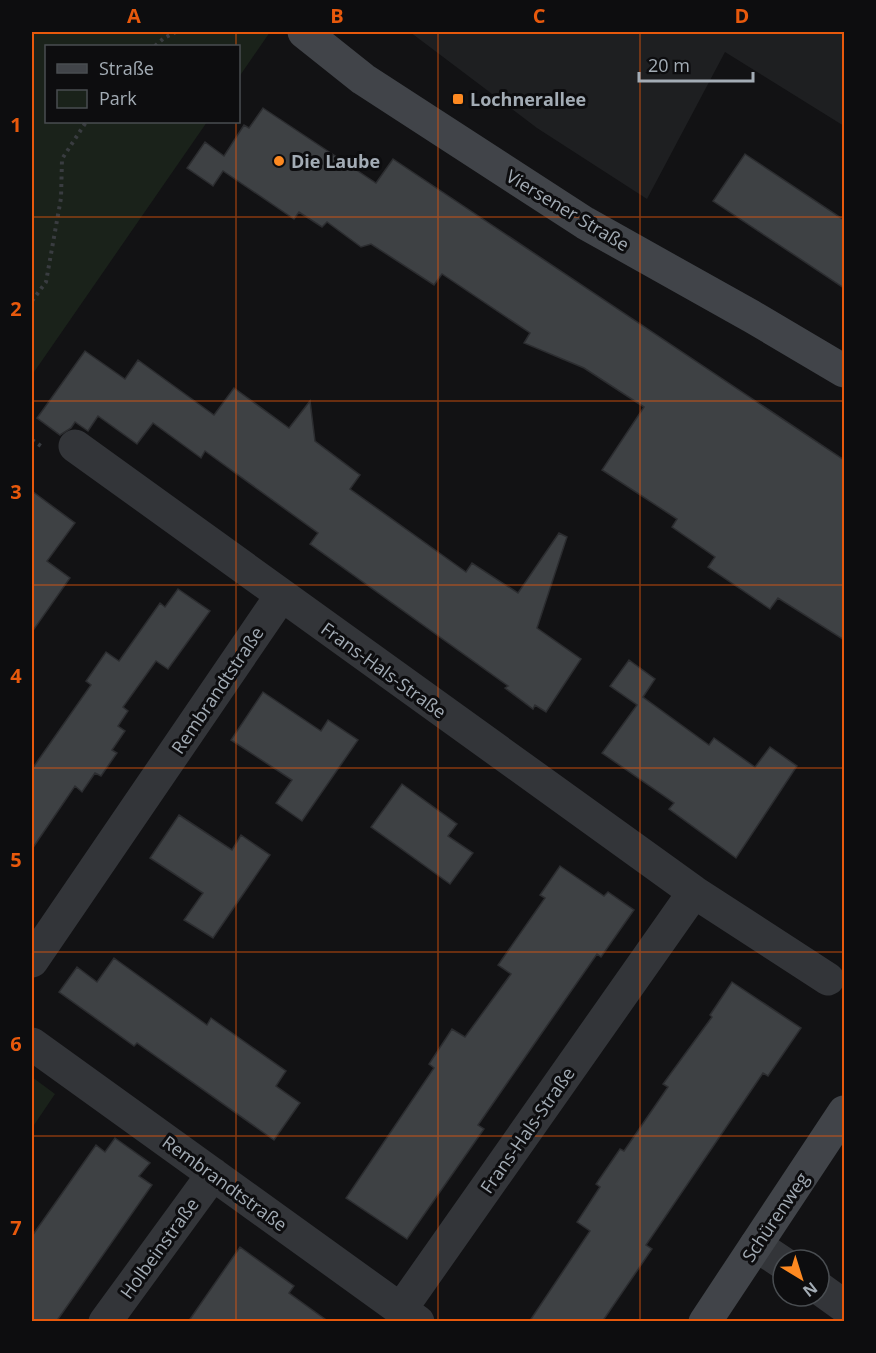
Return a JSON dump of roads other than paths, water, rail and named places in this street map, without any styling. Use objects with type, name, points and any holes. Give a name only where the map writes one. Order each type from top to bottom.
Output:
[{"type":"main road","name":"Viersener Straße","points":[[304,32],[363,80],[585,223],[844,371]]},
{"type":"main road","name":"Schürenweg","points":[[705,1322],[844,1112]]},
{"type":"street","name":"Frans-Hals-Straße","points":[[75,446],[694,892],[828,979]]},
{"type":"street","name":"Rembrandtstraße","points":[[32,961],[281,596]]},
{"type":"street","name":"Frans-Hals-Straße","points":[[410,1315],[694,892]]},
{"type":"street","name":"Rembrandtstraße","points":[[32,1044],[410,1315]]},
{"type":"street","name":"Holbeinstraße","points":[[105,1322],[213,1174]]},
{"type":"street","points":[[756,1245],[771,1255]]},
{"type":"street","points":[[831,1297],[844,1306]]},
{"type":"place","name":"Lochnerallee","points":[[458,99]]},
{"type":"place","name":"Die Laube","points":[[279,161]]}]
